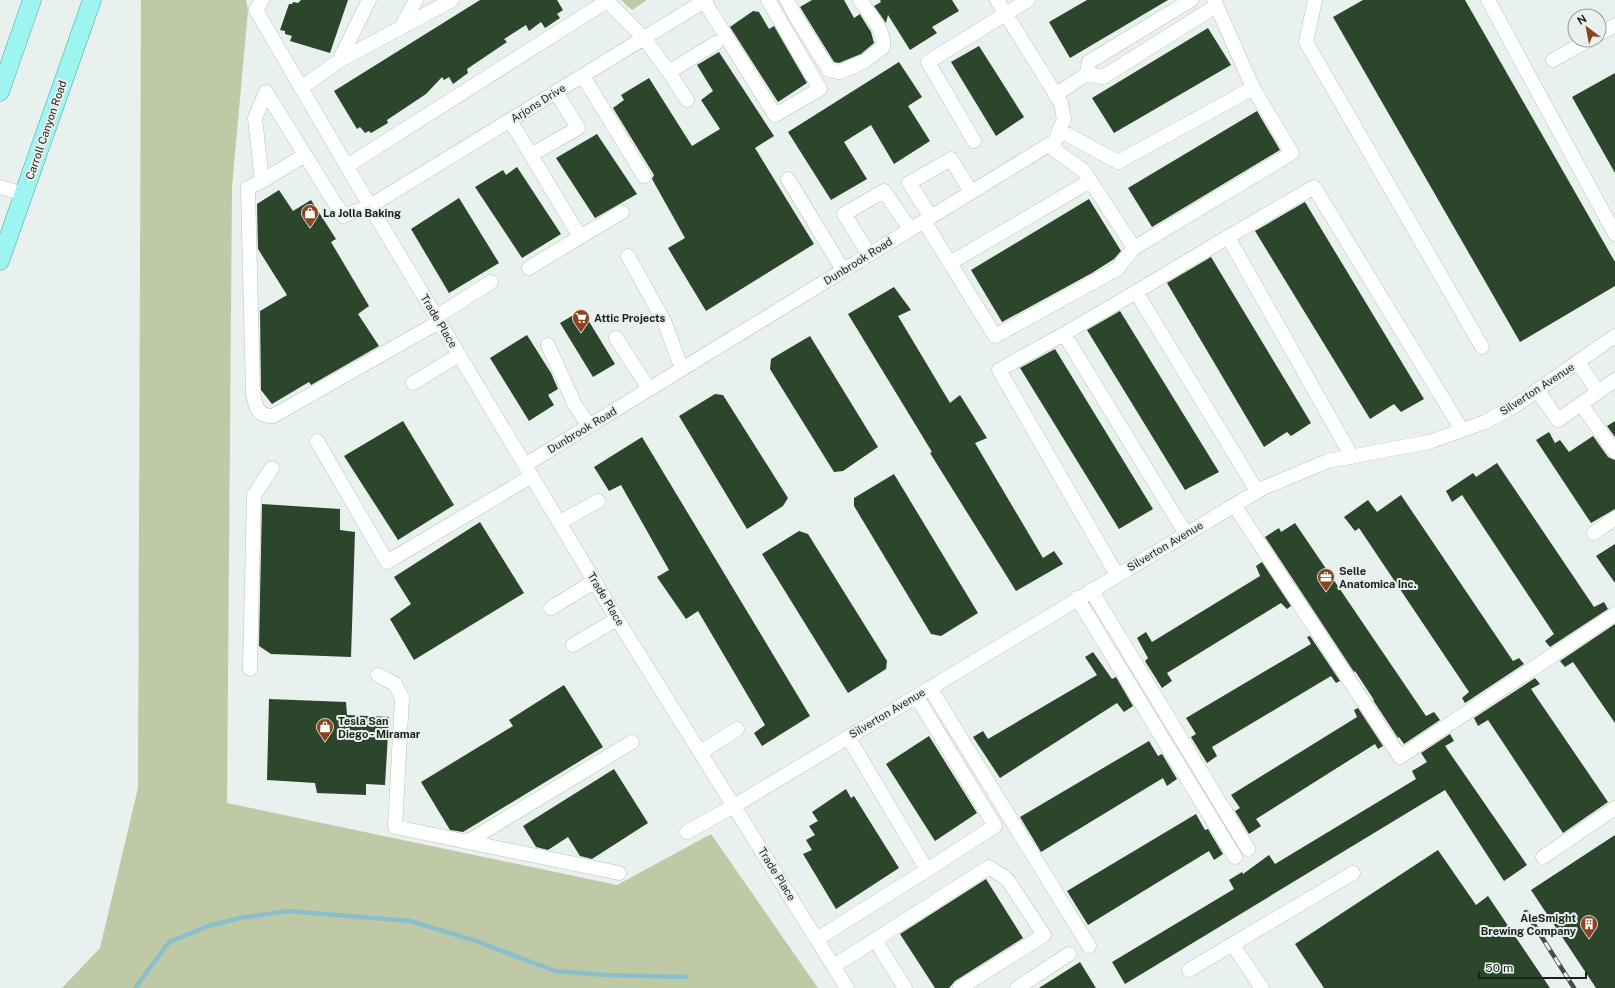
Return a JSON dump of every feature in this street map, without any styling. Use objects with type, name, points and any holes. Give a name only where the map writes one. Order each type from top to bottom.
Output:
[{"type":"main road","points":[[0,92],[32,0]]},
{"type":"main road","name":"Carroll Canyon Road","points":[[0,260],[92,0]]},
{"type":"street","name":"Trade Place","points":[[262,0],[256,10],[370,206],[617,618],[847,988]]},
{"type":"street","points":[[339,60],[368,0]]},
{"type":"street","points":[[402,26],[416,0]]},
{"type":"street","points":[[301,88],[339,60],[452,0]]},
{"type":"street","points":[[347,166],[606,0],[644,38],[670,72],[687,100]]},
{"type":"street","points":[[705,1],[775,115],[820,89],[768,0]]},
{"type":"street","points":[[787,0],[829,70],[840,72],[865,61],[883,47],[884,39],[877,25],[860,0]]},
{"type":"street","name":"Dunbrook Road","points":[[317,441],[387,562],[528,470],[590,426],[1048,145],[1055,140],[1064,119],[1061,103],[997,0]]},
{"type":"street","points":[[974,141],[928,62],[1028,0]]},
{"type":"street","points":[[1087,74],[1089,62],[1190,0]]},
{"type":"street","points":[[1315,0],[1306,42],[1482,347]]},
{"type":"street","points":[[1488,0],[1615,234]]},
{"type":"street","name":"Arjons Drive","points":[[305,155],[343,216],[370,206],[705,1]]},
{"type":"street","points":[[971,192],[951,159],[909,183],[950,263],[995,336],[1117,269],[1134,248],[1292,153],[1253,88],[1216,3],[1103,77],[1087,74],[1055,94]]},
{"type":"street","points":[[670,72],[716,43]]},
{"type":"street","points":[[1553,60],[1575,48]]},
{"type":"street","points":[[583,76],[644,176]]},
{"type":"street","points":[[1059,130],[1118,162],[1253,88]]},
{"type":"street","points":[[262,181],[255,118],[266,92],[305,155],[262,181],[248,188],[253,393],[255,405],[260,412],[266,416],[273,416],[438,319],[491,282]]},
{"type":"street","points":[[531,155],[578,128],[556,92]]},
{"type":"street","points":[[510,120],[580,237]]},
{"type":"street","points":[[1048,145],[1087,176],[1134,248]]},
{"type":"street","points":[[950,263],[1087,176],[1096,150]]},
{"type":"street","points":[[788,179],[843,270]]},
{"type":"street","points":[[1117,575],[999,370],[1136,292],[1314,186],[1462,430]]},
{"type":"street","points":[[0,187],[23,194]]},
{"type":"street","points":[[869,254],[844,214],[884,190],[910,229]]},
{"type":"street","points":[[529,268],[622,212]]},
{"type":"street","points":[[1228,237],[1352,457]]},
{"type":"street","points":[[628,256],[664,321],[682,369]]},
{"type":"street","points":[[1136,292],[1257,491]]},
{"type":"street","points":[[1064,334],[1186,534]]},
{"type":"street","name":"Silverton Avenue","points":[[687,832],[734,806],[1077,598],[1257,491],[1328,461],[1429,442],[1485,422],[1516,405],[1615,336]]},
{"type":"street","points":[[616,338],[649,389]]},
{"type":"street","points":[[548,345],[575,404],[590,426]]},
{"type":"street","points":[[413,383],[459,355]]},
{"type":"street","points":[[1578,362],[1598,392]]},
{"type":"street","points":[[1537,390],[1558,420],[1615,380]]},
{"type":"street","points":[[1581,404],[1615,452]]},
{"type":"street","points":[[250,669],[254,495],[272,468]]},
{"type":"street","points":[[560,522],[598,501]]},
{"type":"street","points":[[1234,505],[1400,757],[1615,614]]},
{"type":"street","points":[[1594,533],[1615,518]]},
{"type":"street","points":[[551,608],[595,581]]},
{"type":"street","points":[[1091,590],[1248,849]]},
{"type":"street","points":[[1077,598],[1235,857]]},
{"type":"street","points":[[573,645],[617,618]]},
{"type":"street","points":[[378,675],[395,684],[402,698],[396,828],[619,873]]},
{"type":"street","points":[[930,688],[1089,946]]},
{"type":"street","points":[[817,939],[995,826],[916,696]]},
{"type":"street","points":[[701,752],[737,729]]},
{"type":"street","points":[[848,737],[927,870]]},
{"type":"street","points":[[466,842],[632,742]]},
{"type":"street","points":[[1543,857],[1615,808]]},
{"type":"street","points":[[834,966],[989,867],[1007,878],[1044,935],[960,988]]},
{"type":"street","points":[[1189,970],[1353,873]]},
{"type":"street","points":[[875,940],[905,988]]},
{"type":"street","points":[[1232,944],[1262,988]]},
{"type":"street","points":[[1017,988],[1069,954]]},
{"type":"green space","points":[[141,0],[246,0],[248,10],[232,187],[227,803],[617,885],[711,834],[818,988],[62,988],[100,948],[138,788]]},
{"type":"green space","points":[[621,0],[647,0],[632,10]]},
{"type":"building","points":[[301,0],[348,0],[330,53],[290,41],[292,36],[285,34],[285,31],[280,30],[289,4],[292,4],[293,2],[298,3]]},
{"type":"building","points":[[480,0],[557,0],[563,10],[557,14],[560,18],[545,28],[541,22],[529,31],[526,25],[504,39],[507,42],[467,69],[468,73],[453,84],[449,77],[444,80],[442,77],[426,94],[387,120],[388,123],[371,133],[369,131],[365,133],[360,127],[357,129],[334,91]]},
{"type":"building","points":[[812,0],[844,0],[854,18],[860,14],[871,32],[874,43],[861,54],[839,63],[834,62],[800,7]]},
{"type":"building","points":[[880,0],[952,0],[959,11],[932,27],[937,33],[910,50],[888,15],[886,23],[874,6],[881,2]]},
{"type":"building","points":[[1087,0],[1168,0],[1070,58],[1049,22]]},
{"type":"building","points":[[1363,0],[1465,0],[1615,262],[1615,286],[1520,342],[1333,17]]},
{"type":"building","points":[[753,11],[759,12],[769,29],[774,26],[807,83],[778,102],[730,27]]},
{"type":"building","points":[[1208,28],[1231,65],[1114,133],[1092,98]]},
{"type":"building","points":[[979,46],[1024,117],[996,136],[951,62]]},
{"type":"building","points":[[719,52],[774,136],[755,148],[814,244],[706,311],[668,248],[685,238],[652,179],[654,175],[613,108],[624,100],[621,95],[649,78],[692,146],[720,129],[701,100],[713,91],[697,65]]},
{"type":"building","points":[[899,62],[922,97],[908,106],[930,141],[894,164],[871,125],[844,142],[867,179],[831,200],[788,132]]},
{"type":"building","points":[[1615,73],[1615,173],[1572,97]]},
{"type":"building","points":[[1257,111],[1280,150],[1152,227],[1128,188]]},
{"type":"building","points":[[597,134],[637,194],[595,218],[556,158]]},
{"type":"building","points":[[517,167],[561,234],[522,258],[475,187],[503,170],[506,175]]},
{"type":"building","points":[[279,190],[293,211],[311,200],[336,239],[331,242],[369,306],[358,314],[379,346],[311,385],[309,382],[272,404],[261,390],[260,311],[287,295],[258,249],[257,204]]},
{"type":"building","points":[[459,198],[499,263],[449,293],[411,229]]},
{"type":"building","points":[[1089,199],[1121,251],[1114,259],[1092,273],[1002,322],[971,270]]},
{"type":"building","points":[[1305,202],[1424,399],[1401,412],[1394,404],[1370,419],[1255,231]]},
{"type":"building","points":[[1211,257],[1311,423],[1291,436],[1287,432],[1264,447],[1167,283]]},
{"type":"building","points":[[894,287],[911,310],[898,316],[950,403],[960,395],[987,438],[975,443],[1043,558],[1054,551],[1063,564],[1016,591],[930,453],[932,452],[848,314]]},
{"type":"building","points":[[582,310],[615,364],[593,377],[560,323]]},
{"type":"building","points":[[1120,311],[1219,472],[1185,490],[1087,330]]},
{"type":"building","points":[[527,335],[551,373],[558,389],[548,395],[554,405],[529,421],[490,358]]},
{"type":"building","points":[[810,336],[878,447],[843,471],[834,472],[770,369],[771,359]]},
{"type":"building","points":[[1055,349],[1153,509],[1119,529],[1020,368]]},
{"type":"building","points":[[715,394],[723,395],[788,498],[783,506],[747,529],[679,416]]},
{"type":"building","points":[[403,421],[454,505],[398,540],[344,456]]},
{"type":"building","points":[[1615,421],[1615,437],[1607,426]]},
{"type":"building","points":[[1549,432],[1555,443],[1560,440],[1569,452],[1593,436],[1608,457],[1615,460],[1615,509],[1591,523],[1536,440]]},
{"type":"building","points":[[642,437],[810,716],[762,746],[754,733],[765,725],[698,611],[686,619],[657,577],[669,570],[621,485],[609,491],[594,467]]},
{"type":"building","points":[[1497,463],[1594,607],[1604,602],[1608,609],[1550,647],[1545,641],[1554,634],[1462,495],[1452,502],[1446,491],[1473,473],[1476,477]]},
{"type":"building","points":[[894,474],[978,613],[941,636],[931,634],[854,506],[854,498]]},
{"type":"building","points":[[1401,495],[1513,661],[1519,658],[1524,664],[1465,703],[1462,698],[1469,692],[1359,528],[1355,531],[1344,517],[1368,500],[1377,512]]},
{"type":"building","points":[[262,504],[340,509],[340,530],[355,532],[351,657],[271,654],[259,646]]},
{"type":"building","points":[[480,522],[524,593],[414,660],[390,619],[411,604],[394,577]]},
{"type":"building","points":[[1295,523],[1426,716],[1434,712],[1440,720],[1404,744],[1399,737],[1398,738],[1265,537],[1279,528],[1281,532]]},
{"type":"building","points":[[799,531],[808,534],[887,661],[886,669],[848,693],[762,554]]},
{"type":"building","points":[[1615,544],[1615,583],[1596,556]]},
{"type":"building","points":[[1262,562],[1291,606],[1287,609],[1281,603],[1167,673],[1172,681],[1162,688],[1145,661],[1148,658],[1137,638],[1146,632],[1152,642],[1260,576],[1256,566]]},
{"type":"building","points":[[1615,624],[1615,723],[1573,662],[1565,667],[1560,661]]},
{"type":"building","points":[[1310,636],[1340,681],[1336,683],[1331,676],[1212,747],[1217,756],[1207,763],[1191,737],[1196,734],[1186,718],[1311,644],[1307,637]]},
{"type":"building","points":[[1093,652],[1112,679],[1116,677],[1133,706],[1124,712],[1117,703],[1000,778],[973,737],[983,731],[988,739],[1097,675],[1085,657]]},
{"type":"building","points":[[1535,678],[1540,684],[1531,689],[1608,802],[1563,833],[1488,720],[1478,726],[1474,718]]},
{"type":"building","points":[[564,685],[603,747],[463,832],[450,830],[421,782],[513,726],[509,720]]},
{"type":"building","points":[[269,699],[346,702],[347,715],[389,717],[385,785],[366,784],[366,795],[317,793],[315,783],[267,780]]},
{"type":"building","points":[[1358,708],[1383,746],[1378,749],[1375,744],[1256,819],[1261,826],[1249,834],[1235,811],[1240,808],[1231,795],[1357,717],[1354,710]]},
{"type":"building","points":[[1450,734],[1454,741],[1445,746],[1527,865],[1504,881],[1445,790],[1125,984],[1112,962],[1234,889],[1229,880],[1242,872],[1243,874],[1269,855],[1275,864],[1416,779],[1412,771],[1427,762],[1421,753]]},
{"type":"building","points":[[929,736],[977,813],[935,841],[886,764]]},
{"type":"building","points":[[1149,741],[1158,756],[1162,754],[1177,779],[1167,786],[1163,778],[1041,852],[1020,817]]},
{"type":"building","points":[[614,769],[648,823],[592,859],[580,856],[568,837],[548,850],[536,847],[523,826]]},
{"type":"building","points":[[846,789],[851,798],[854,796],[899,868],[836,909],[803,854],[812,850],[806,840],[815,835],[809,826],[818,821],[812,812]]},
{"type":"building","points":[[1196,814],[1205,830],[1208,829],[1223,854],[1214,860],[1209,851],[1088,925],[1067,891]]},
{"type":"building","name":"AleSmight Brewing Company","points":[[1615,835],[1615,988],[1596,988],[1531,890]]},
{"type":"building","points":[[1438,850],[1476,905],[1488,896],[1550,988],[1324,988],[1295,944]]},
{"type":"building","points":[[986,879],[1023,938],[955,981],[949,988],[935,988],[900,934]]},
{"type":"building","points":[[1080,962],[1096,988],[1039,988]]},
{"type":"waterway","points":[[135,988],[169,942],[208,926],[240,918],[288,911],[410,921],[473,940],[555,971],[606,975],[686,977]]},
{"type":"railway","points":[[1526,912],[1574,988]]},
{"type":"place","name":"La Jolla Baking","points":[[310,228]]},
{"type":"place","name":"Attic Projects","points":[[581,333]]},
{"type":"place","name":"Selle Anatomica Inc.","points":[[1326,592]]},
{"type":"place","name":"Tesla San Diego - Miramar","points":[[325,742]]},
{"type":"place","name":"AleSmight Brewing Company","points":[[1589,939]]}]
